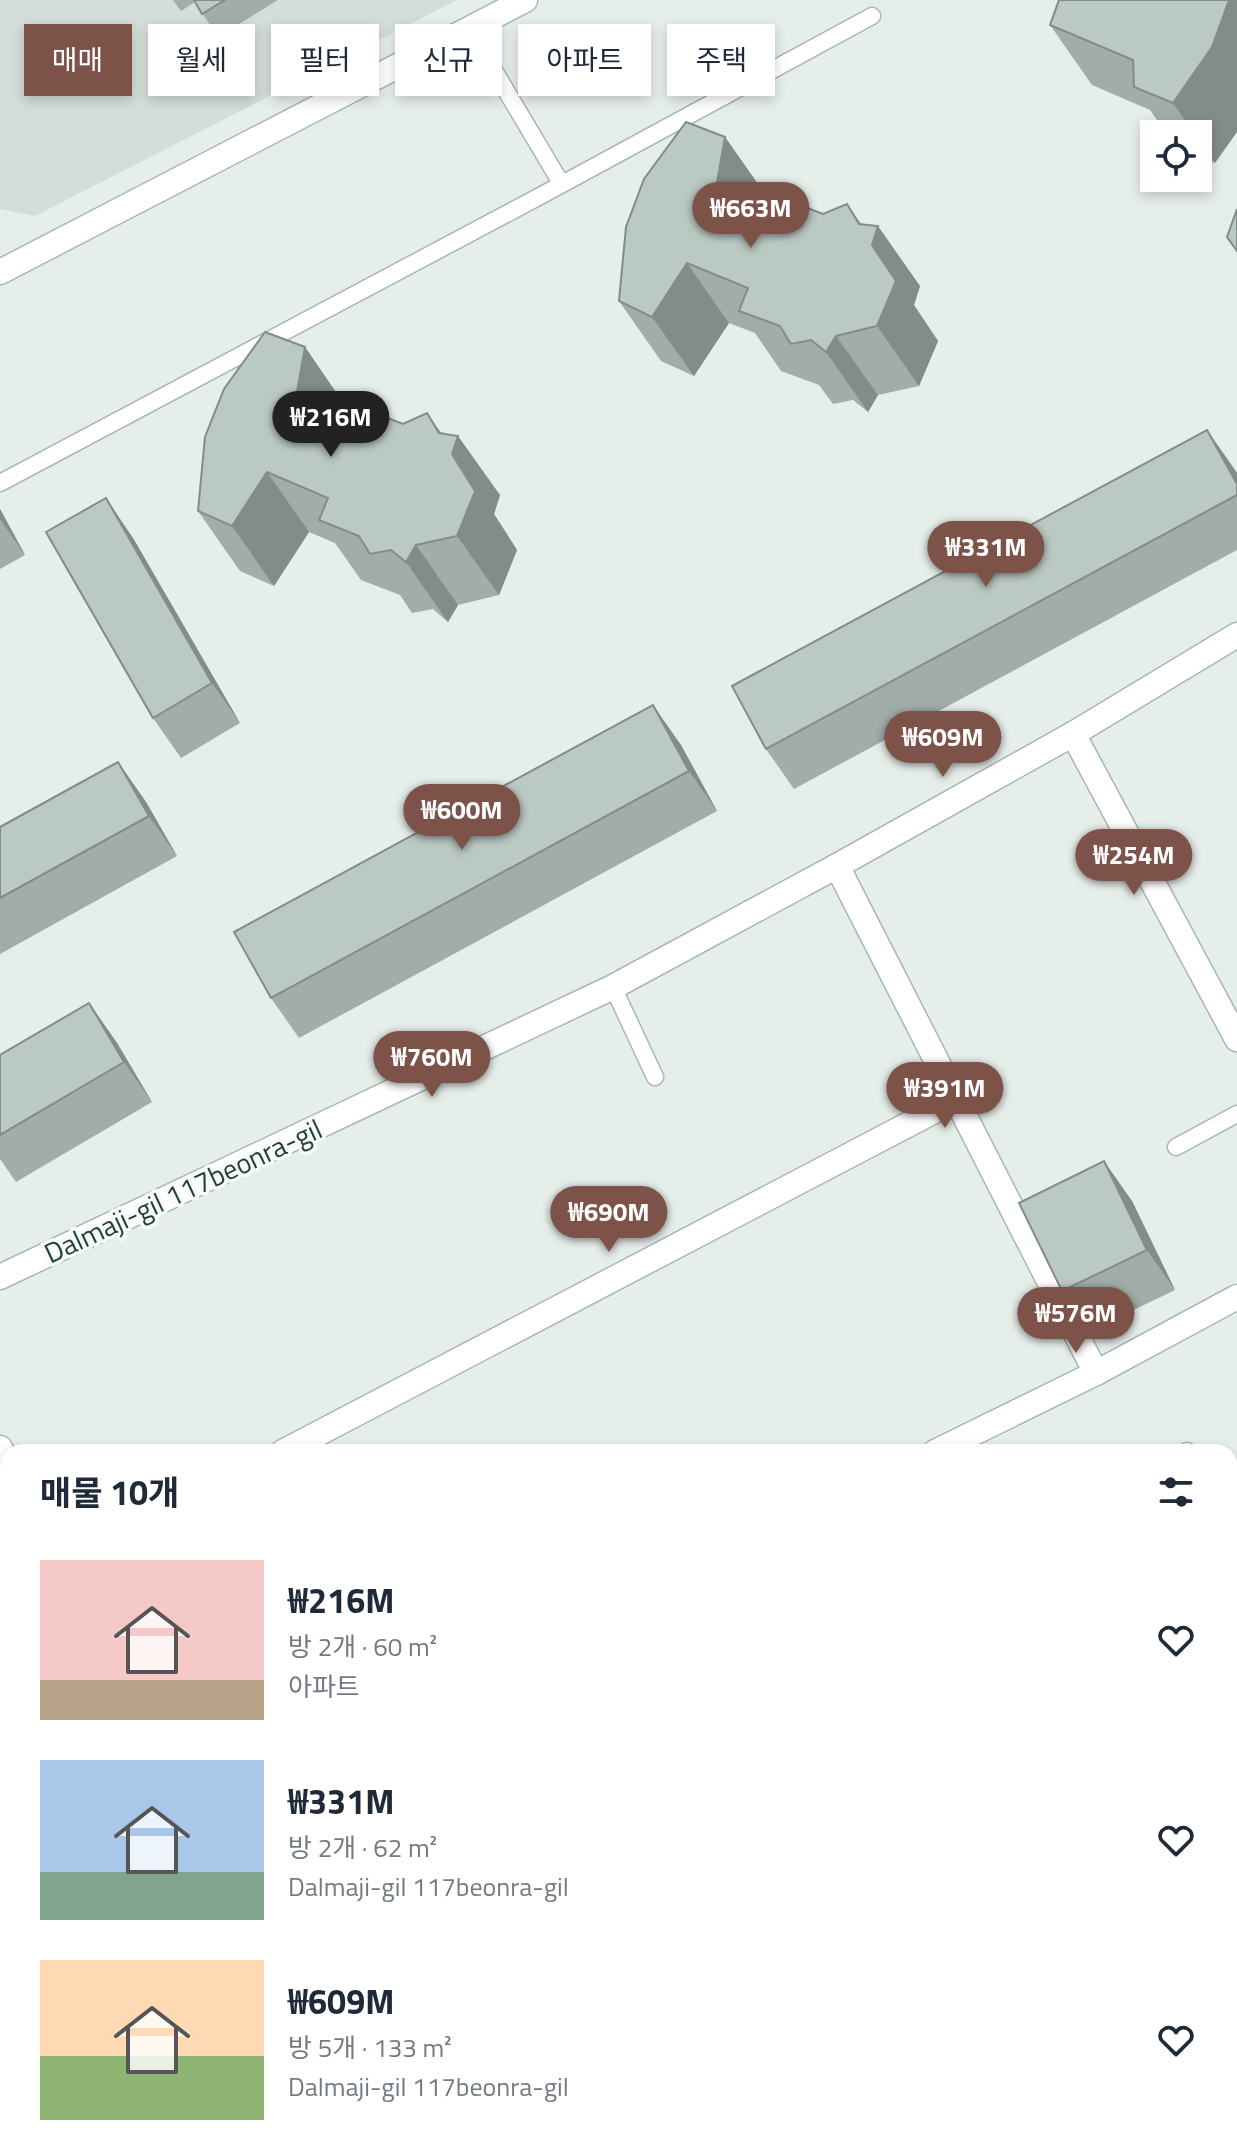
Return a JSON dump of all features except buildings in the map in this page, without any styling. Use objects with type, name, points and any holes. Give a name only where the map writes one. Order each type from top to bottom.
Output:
[{"type":"street","points":[[481,24],[525,0]]},
{"type":"street","points":[[0,272],[395,69]]},
{"type":"street","name":"Dalmaji-gil 117beonra-gil","points":[[0,1277],[613,987],[1073,734],[1237,635]]},
{"type":"street","points":[[1073,734],[1233,1023]]},
{"type":"street","points":[[837,866],[1096,1373]]},
{"type":"street","points":[[298,1444],[957,1099]]},
{"type":"street","points":[[951,1444],[1096,1373],[1237,1297]]},
{"type":"lane","points":[[0,483],[872,16]]},
{"type":"lane","points":[[502,84],[561,183]]},
{"type":"lane","points":[[613,987],[655,1077]]},
{"type":"lane","points":[[1176,1147],[1237,1114]]},
{"type":"shaded area","points":[[0,0],[457,0],[410,24],[395,24],[395,32],[379,40],[379,24],[271,24],[271,95],[35,216],[0,209]]}]
